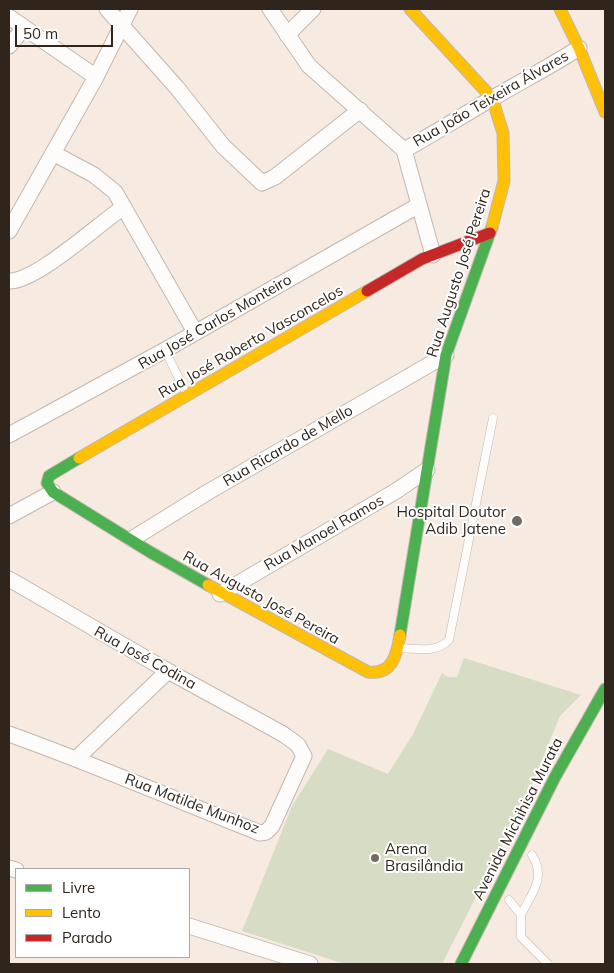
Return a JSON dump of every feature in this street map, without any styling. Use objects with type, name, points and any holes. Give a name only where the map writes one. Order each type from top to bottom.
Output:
[{"type":"street","points":[[107,9],[223,146],[262,183],[275,177],[360,110]]},
{"type":"street","points":[[10,224],[96,77],[130,9]]},
{"type":"street","points":[[270,9],[309,66],[404,150],[433,254]]},
{"type":"street","points":[[287,35],[313,9]]},
{"type":"street","name":"Rua Augusto José Pereira","points":[[53,492],[220,594],[371,674],[380,674],[396,658],[446,355],[499,207],[504,173],[503,133],[492,98],[410,9]]},
{"type":"street","points":[[560,9],[579,48],[605,112]]},
{"type":"street","points":[[9,17],[96,77]]},
{"type":"street","points":[[9,46],[24,28]]},
{"type":"street","name":"Rua João Teixeira Álvares","points":[[404,150],[456,122],[492,98],[549,67],[579,48]]},
{"type":"street","points":[[53,153],[94,174],[108,185],[124,207],[196,332]]},
{"type":"street","name":"Rua José Carlos Monteiro","points":[[9,435],[165,350],[419,205]]},
{"type":"street","points":[[9,281],[19,281],[48,264],[124,207]]},
{"type":"street","name":"Rua José Roberto Vasconcelos","points":[[53,492],[46,482],[49,476],[433,254],[490,233]]},
{"type":"street","name":"Rua Ricardo de Mello","points":[[132,539],[201,496],[446,355]]},
{"type":"street","name":"Rua Manoel Ramos","points":[[220,594],[396,491],[427,470]]},
{"type":"street","points":[[9,516],[53,492]]},
{"type":"street","name":"Rua José Codina","points":[[9,579],[168,671],[283,734]]},
{"type":"street","points":[[77,758],[168,671]]},
{"type":"street","name":"Avenida Michihisa Murata","points":[[461,964],[555,777],[605,689]]},
{"type":"street","name":"Rua Matilde Munhoz","points":[[9,734],[77,758],[147,789],[263,833],[269,829],[278,815],[304,761],[300,747],[283,734]]},
{"type":"street","points":[[190,926],[310,964]]},
{"type":"lane","points":[[165,350],[188,397]]},
{"type":"lane","points":[[398,648],[436,648],[444,645],[449,640],[493,418]]},
{"type":"lane","points":[[531,856],[540,870],[539,878],[521,915],[521,937],[548,964]]},
{"type":"lane","points":[[509,900],[521,915]]},
{"type":"green space","points":[[464,658],[581,695],[560,716],[527,796],[442,964],[345,964],[242,931],[292,806],[328,749],[388,774],[413,734],[442,673],[448,677],[457,677]]},
{"type":"traffic: fast","points":[[400,635],[446,355],[492,227]]},
{"type":"traffic: fast","points":[[79,458],[49,476],[47,483],[53,492],[150,552],[208,585]]},
{"type":"traffic: fast","points":[[461,964],[555,777],[605,689]]},
{"type":"traffic: slow","points":[[410,9],[492,98],[503,133],[504,181],[492,227]]},
{"type":"traffic: slow","points":[[560,9],[579,48],[605,112]]},
{"type":"traffic: slow","points":[[79,458],[367,291]]},
{"type":"traffic: slow","points":[[208,585],[368,672],[376,672],[388,667],[395,656],[400,635]]},
{"type":"traffic: jam","points":[[367,291],[422,259],[490,233]]},
{"type":"place","name":"Hospital Doutor Adib Jatene","points":[[517,521]]},
{"type":"place","name":"Arena Brasilândia","points":[[375,858]]}]
